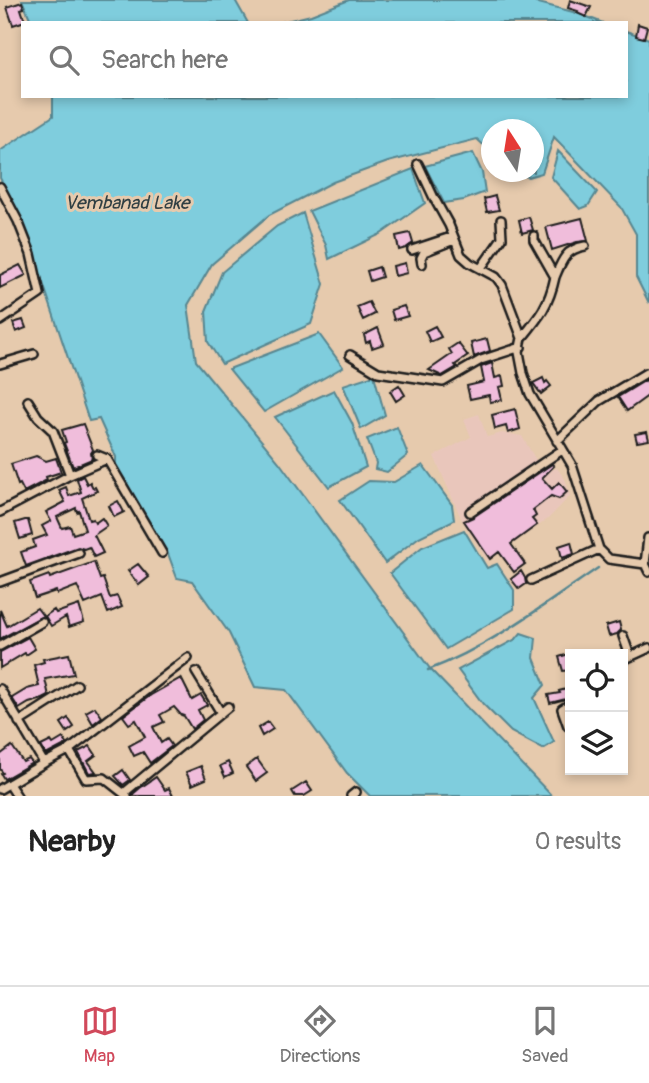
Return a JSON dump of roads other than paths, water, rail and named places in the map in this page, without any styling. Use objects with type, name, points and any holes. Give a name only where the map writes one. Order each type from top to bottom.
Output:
[{"type":"street","points":[[418,163],[461,255],[496,277],[502,285],[521,343]]},
{"type":"street","points":[[0,187],[31,254],[40,294],[0,321]]},
{"type":"street","points":[[481,268],[502,238],[501,220]]},
{"type":"street","points":[[534,236],[555,277]]},
{"type":"street","points":[[412,250],[454,239]]},
{"type":"street","points":[[422,264],[424,252],[454,239]]},
{"type":"street","points":[[585,246],[575,247],[564,255],[551,295],[541,315],[521,343],[519,352],[523,373],[530,394],[572,465],[599,549],[609,559],[647,568],[648,538]]},
{"type":"street","points":[[350,355],[378,372],[443,382],[481,360],[521,343]]},
{"type":"street","points":[[0,364],[34,354]]},
{"type":"street","points":[[557,441],[599,401],[646,373]]},
{"type":"street","points":[[28,401],[38,417],[52,431],[70,475]]},
{"type":"street","points":[[470,512],[562,450]]},
{"type":"street","points":[[97,455],[107,459],[162,553]]},
{"type":"street","points":[[0,512],[107,459]]},
{"type":"street","points":[[531,580],[599,549]]},
{"type":"street","points":[[0,582],[79,553]]},
{"type":"street","points":[[0,646],[42,622]]},
{"type":"street","points":[[623,636],[625,649]]},
{"type":"street","points":[[628,658],[649,648]]},
{"type":"street","points":[[0,789],[69,750],[188,659]]},
{"type":"street","points":[[196,672],[221,713]]},
{"type":"street","points":[[19,722],[77,685]]},
{"type":"street","points":[[0,689],[44,763]]},
{"type":"street","points":[[69,750],[86,779],[104,778],[126,794],[228,707]]},
{"type":"street","points":[[9,784],[17,796]]},
{"type":"water","points":[[22,0],[235,0],[247,21],[31,21]]},
{"type":"water","points":[[349,0],[527,0],[598,21],[286,21],[311,15]]},
{"type":"water","name":"Vembanad Lake","points":[[628,32],[649,39],[649,303],[636,277],[636,234],[621,207],[554,137],[544,167],[544,119],[481,119],[481,143],[477,139],[388,162],[333,182],[269,215],[212,264],[188,305],[196,361],[279,462],[431,670],[552,796],[370,796],[347,773],[286,690],[255,687],[229,633],[192,581],[177,578],[167,551],[155,550],[146,530],[145,515],[116,471],[116,457],[99,419],[89,421],[22,220],[0,178],[0,151],[53,116],[53,98],[628,98]]},
{"type":"water","points":[[558,151],[597,192],[588,206],[580,209],[551,177]]},
{"type":"water","points":[[473,153],[481,170],[481,182],[484,182],[485,192],[464,200],[444,203],[425,166]]},
{"type":"water","points":[[413,169],[425,203],[381,234],[329,259],[326,245],[309,211]]},
{"type":"water","points":[[303,213],[324,284],[311,324],[222,364],[208,342],[206,311],[222,272],[277,226]]},
{"type":"water","points":[[319,334],[343,367],[264,412],[229,369]]},
{"type":"water","points":[[374,375],[385,415],[361,429],[343,385]]},
{"type":"water","points":[[334,390],[352,423],[366,467],[329,487],[275,417]]},
{"type":"water","points":[[397,427],[408,455],[387,472],[375,469],[376,463],[367,439]]},
{"type":"water","points":[[423,465],[452,505],[454,520],[419,537],[385,563],[340,500],[369,481],[394,482]]},
{"type":"water","points":[[464,530],[487,568],[497,564],[514,590],[514,609],[446,649],[390,573],[422,547]]},
{"type":"water","points":[[521,633],[536,638],[534,658],[545,685],[534,698],[554,742],[543,749],[511,732],[483,704],[458,670],[516,639]]},
{"type":"waterway","points":[[428,670],[473,650],[598,568]]}]
